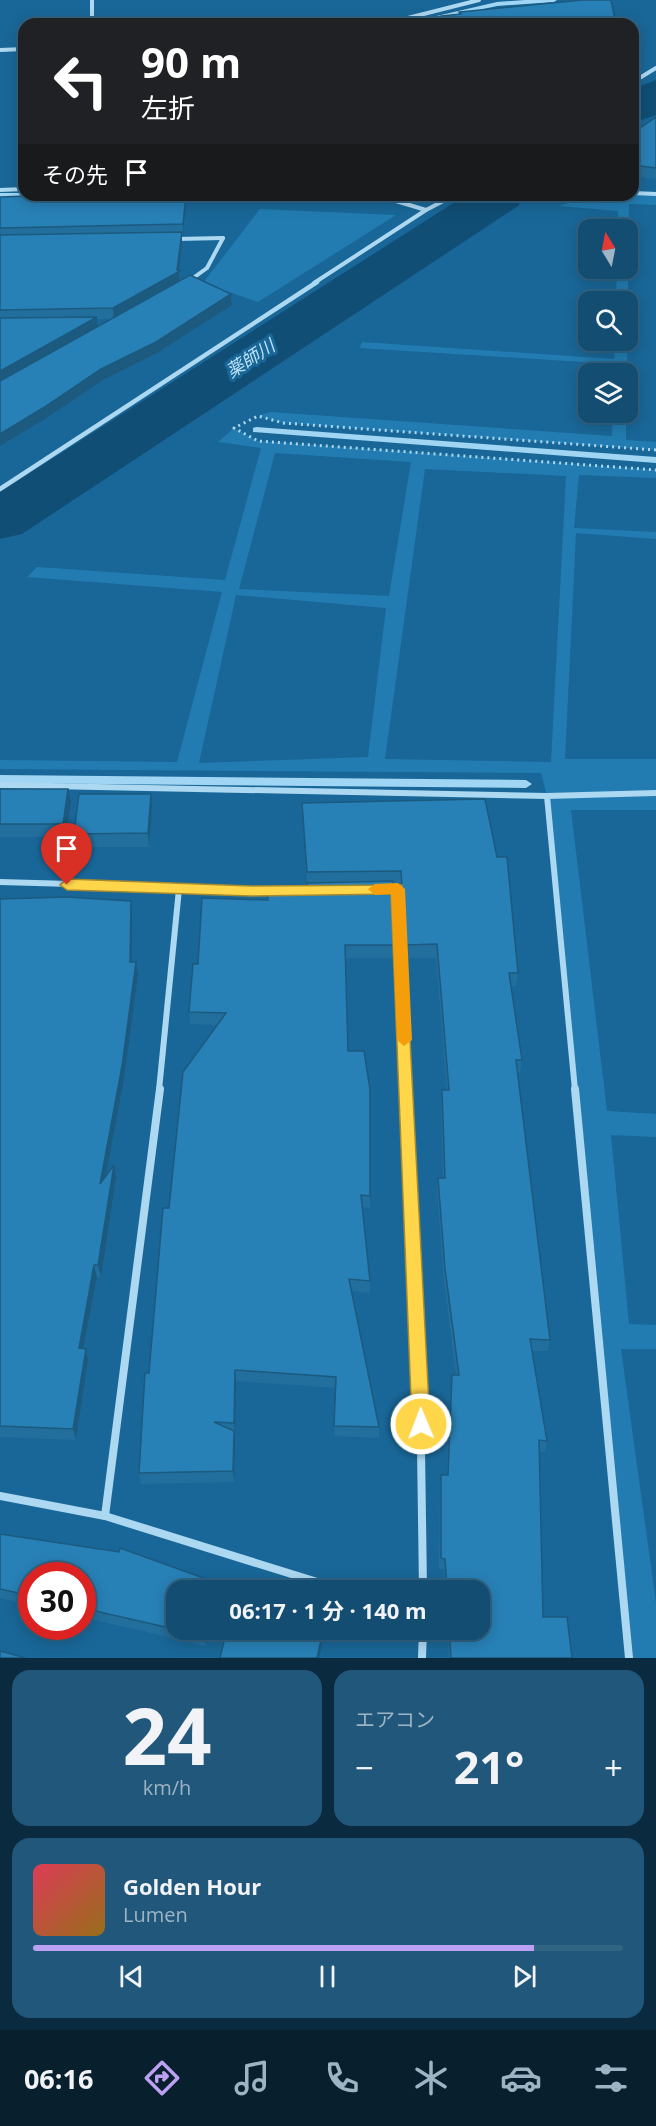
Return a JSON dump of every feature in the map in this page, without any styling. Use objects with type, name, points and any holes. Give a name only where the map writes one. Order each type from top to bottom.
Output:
[{"type":"street","points":[[92,0],[92,18]]},
{"type":"street","points":[[408,18],[479,0]]},
{"type":"street","points":[[0,50],[18,49]]},
{"type":"street","points":[[639,78],[656,68]]},
{"type":"street","points":[[0,190],[18,189]]},
{"type":"street","points":[[639,193],[656,194]]},
{"type":"street","points":[[396,201],[426,210]]},
{"type":"street","points":[[0,489],[426,210],[443,201]]},
{"type":"street","points":[[165,239],[223,238],[207,268],[179,287]]},
{"type":"street","points":[[0,785],[547,796],[656,793]]},
{"type":"street","points":[[547,796],[629,1658]]},
{"type":"street","points":[[0,882],[179,890],[326,891]]},
{"type":"street","points":[[377,889],[398,889],[420,1376],[423,1580]]},
{"type":"street","points":[[105,1516],[157,1115],[179,890]]},
{"type":"street","points":[[0,1496],[105,1516],[311,1580]]},
{"type":"street","points":[[422,1658],[423,1640]]},
{"type":"path","points":[[656,450],[283,423],[258,416],[234,428],[258,441],[656,470]]},
{"type":"shaded area","points":[[639,193],[656,194],[656,205],[629,204],[629,219],[618,219],[618,211],[560,206],[573,201],[639,201]]},
{"type":"shaded area","points":[[260,209],[396,215],[258,302],[203,283]]},
{"type":"shaded area","points":[[617,279],[628,279],[628,291],[616,291]]},
{"type":"shaded area","points":[[362,342],[614,359],[614,351],[627,351],[627,363],[598,363],[360,348]]},
{"type":"shaded area","points":[[270,412],[612,436],[613,423],[626,423],[626,440],[656,442],[656,450],[283,423],[258,416]]},
{"type":"shaded area","points":[[234,428],[258,441],[656,470],[656,478],[579,475],[574,528],[656,532],[656,539],[576,533],[565,759],[656,759],[656,810],[571,810],[607,1111],[656,1114],[656,1137],[611,1135],[629,1324],[656,1325],[656,1349],[621,1349],[656,1603],[656,1658],[629,1658],[547,796],[541,773],[0,769],[0,760],[177,762],[222,592],[27,577],[37,567],[225,580],[261,448],[218,442]],"holes":[[[275,453],[411,462],[389,596],[239,589]],[[425,469],[566,476],[551,762],[385,759]],[[236,595],[386,608],[368,757],[199,763]]]},
{"type":"building","points":[[583,0],[611,0],[615,18],[442,18],[441,16],[461,14],[459,12]]},
{"type":"building","points":[[656,117],[656,168],[639,166],[639,129]]},
{"type":"building","points":[[18,196],[18,201],[185,201],[183,224],[0,228],[0,197]]},
{"type":"building","points":[[182,232],[177,270],[180,271],[113,308],[0,310],[0,235]]},
{"type":"building","points":[[190,275],[231,294],[156,342],[101,369],[0,434],[0,381]]},
{"type":"building","points":[[97,317],[0,371],[0,318]]},
{"type":"building","points":[[0,789],[68,789],[63,824],[0,824]]},
{"type":"building","points":[[79,794],[151,794],[148,833],[74,834]]},
{"type":"building","points":[[485,799],[497,857],[507,857],[518,973],[509,973],[522,1060],[516,1060],[550,1340],[530,1339],[547,1441],[539,1440],[543,1617],[567,1617],[572,1658],[451,1658],[450,1640],[490,1640],[490,1580],[446,1580],[445,1559],[441,1558],[441,1475],[448,1475],[452,1375],[459,1375],[445,1269],[438,1178],[445,1178],[442,1090],[449,1090],[437,944],[406,945],[401,871],[307,872],[302,803]]},
{"type":"building","points":[[393,881],[395,945],[345,945],[348,1051],[364,1051],[370,1090],[370,1196],[361,1195],[370,1281],[349,1279],[379,1427],[334,1426],[336,1377],[235,1370],[234,1423],[214,1422],[234,1431],[233,1471],[139,1473],[145,1373],[149,1373],[163,1208],[169,1208],[183,1072],[226,1013],[189,1012],[193,964],[198,964],[202,898],[268,900],[267,893],[308,895],[307,883]]},
{"type":"building","points":[[66,897],[131,901],[130,962],[136,962],[122,1066],[100,1184],[114,1165],[98,1265],[94,1265],[79,1348],[86,1349],[73,1429],[0,1426],[0,899]]},
{"type":"building","points":[[0,1534],[119,1552],[120,1548],[209,1580],[166,1580],[166,1627],[96,1611],[96,1562],[18,1562],[18,1593],[0,1589]]},
{"type":"building","points":[[224,1640],[321,1640],[317,1658],[220,1658]]},
{"type":"building","points":[[0,1651],[26,1658],[0,1658]]},
{"type":"waterway","points":[[433,18],[497,4],[554,0]]},
{"type":"waterway","name":"薬師川","points":[[639,105],[656,94]]},
{"type":"waterway","points":[[0,195],[18,195]]},
{"type":"waterway","name":"薬師川","points":[[0,520],[491,201]]},
{"type":"waterway","points":[[256,430],[656,460]]},
{"type":"waterway","points":[[0,779],[526,784]]},
{"type":"slow traffic","points":[[375,889],[398,889],[404,1040]]},
{"type":"route","points":[[67,885],[251,891],[398,889],[421,1424]]}]
